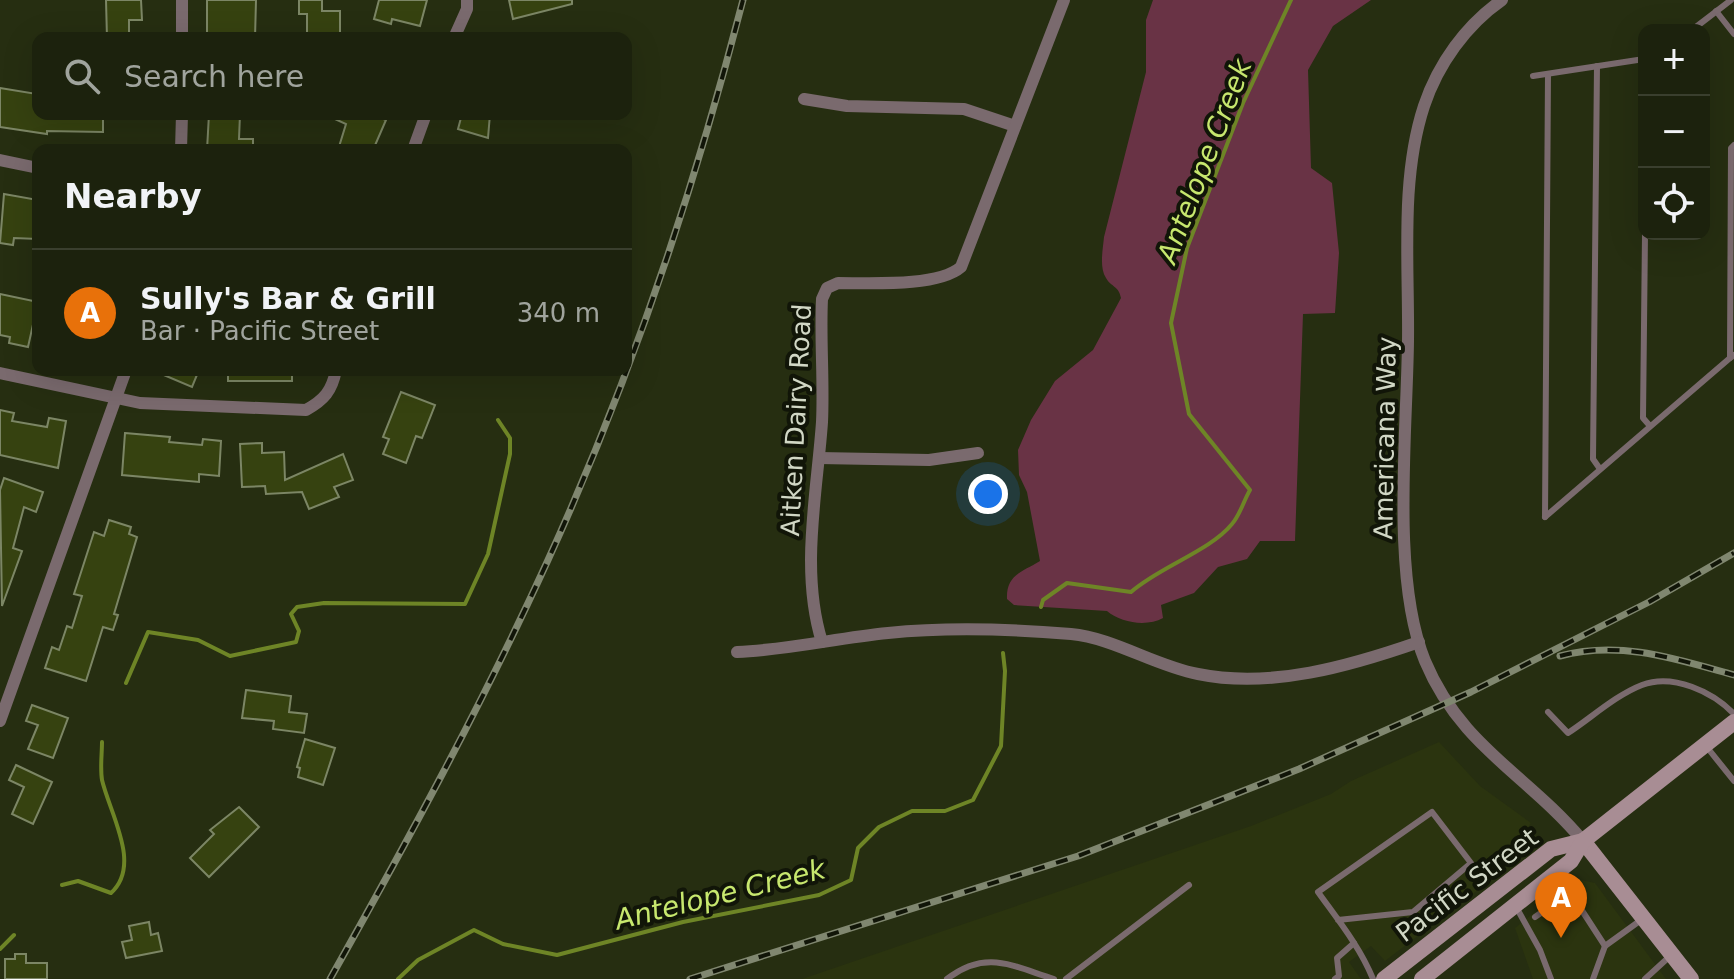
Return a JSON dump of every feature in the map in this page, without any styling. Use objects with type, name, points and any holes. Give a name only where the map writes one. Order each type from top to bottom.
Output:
[{"type":"main road","name":"Pacific Street","points":[[1422,979],[1571,861],[1583,841],[1734,722]]},
{"type":"main road","name":"Pacific Street","points":[[1384,979],[1551,849],[1583,841]]},
{"type":"main road","points":[[1583,841],[1691,979]]},
{"type":"street","points":[[182,0],[182,32]]},
{"type":"street","points":[[457,32],[467,9],[467,0]]},
{"type":"street","name":"Aitken Dairy Road","points":[[822,642],[812,592],[813,493],[819,458],[822,299],[827,288],[838,283],[935,279],[952,276],[961,267],[1064,0]]},
{"type":"street","name":"Americana Way","points":[[1502,0],[1463,35],[1441,68],[1424,104],[1416,137],[1410,205],[1405,561],[1419,642],[1439,691],[1458,721],[1500,764],[1555,807],[1583,841]]},
{"type":"street","points":[[804,99],[847,106],[964,109],[1015,126]]},
{"type":"street","points":[[181,144],[182,120]]},
{"type":"street","points":[[415,144],[424,120]]},
{"type":"street","points":[[0,160],[32,167]]},
{"type":"street","points":[[0,373],[116,400],[180,407],[306,410],[324,401],[334,376]]},
{"type":"street","points":[[0,721],[124,376]]},
{"type":"street","points":[[819,458],[929,460],[978,453]]},
{"type":"street","points":[[737,652],[783,650],[888,633],[954,630],[1074,634],[1199,675],[1244,679],[1330,668],[1419,642]]},
{"type":"lane","points":[[1700,24],[1731,0]]},
{"type":"lane","points":[[1716,11],[1734,34]]},
{"type":"lane","points":[[1533,76],[1638,60]]},
{"type":"lane","points":[[1597,66],[1593,459],[1600,469]]},
{"type":"lane","points":[[1548,74],[1545,517],[1732,356],[1731,148],[1734,145]]},
{"type":"lane","points":[[1645,240],[1643,418],[1650,426]]},
{"type":"lane","points":[[1548,712],[1568,733],[1644,684],[1672,683],[1703,691],[1734,714]]},
{"type":"lane","points":[[1705,745],[1734,781]]},
{"type":"lane","points":[[1338,920],[1413,912],[1471,863],[1432,812],[1318,892],[1354,943],[1373,979]]},
{"type":"lane","points":[[1557,872],[1605,946]]},
{"type":"lane","points":[[1066,979],[1189,885]]},
{"type":"lane","points":[[1535,917],[1570,893]]},
{"type":"lane","points":[[1515,905],[1540,950],[1551,979]]},
{"type":"lane","points":[[1593,979],[1605,946],[1644,918]]},
{"type":"lane","points":[[1335,979],[1339,976],[1337,958],[1354,943]]},
{"type":"lane","points":[[1645,979],[1672,954]]},
{"type":"lane","points":[[947,979],[964,965],[994,960],[1054,979]]},
{"type":"shaded area","points":[[1153,0],[1371,0],[1333,26],[1308,70],[1311,168],[1332,183],[1339,253],[1335,313],[1303,314],[1295,541],[1260,541],[1247,559],[1218,567],[1194,593],[1161,605],[1163,618],[1142,623],[1119,618],[1107,611],[1014,605],[1007,599],[1007,591],[1012,579],[1040,561],[1027,492],[1019,475],[1018,450],[1031,420],[1055,381],[1093,350],[1121,298],[1119,291],[1104,274],[1104,237],[1146,72],[1146,20]]},
{"type":"shaded area","points":[[1439,742],[1480,786],[1531,823],[1495,877],[1385,961],[1371,946],[1349,962],[1361,979],[802,979],[1251,826],[1331,794],[1351,781]]},
{"type":"shaded area","points":[[1576,879],[1595,883],[1666,979],[1533,979],[1515,928]]},
{"type":"building","points":[[106,0],[141,0],[142,20],[129,20],[129,32],[107,32]]},
{"type":"building","points":[[207,0],[256,0],[255,32],[207,32]]},
{"type":"building","points":[[299,0],[322,0],[322,11],[340,11],[340,32],[307,32],[307,14],[299,14]]},
{"type":"building","points":[[379,0],[427,0],[420,26],[392,19],[391,24],[374,19]]},
{"type":"building","points":[[509,0],[572,0],[572,4],[513,19]]},
{"type":"building","points":[[0,88],[32,93],[32,120],[103,120],[103,132],[47,131],[47,134],[0,127]]},
{"type":"building","points":[[209,120],[240,120],[239,139],[253,139],[253,144],[207,144]]},
{"type":"building","points":[[337,120],[386,120],[376,144],[340,144],[346,124]]},
{"type":"building","points":[[460,120],[490,120],[488,138],[458,129]]},
{"type":"building","points":[[4,194],[32,199],[32,239],[14,238],[13,245],[0,243]]},
{"type":"building","points":[[0,294],[32,301],[32,329],[28,347],[9,343],[10,337],[0,335]]},
{"type":"building","points":[[166,376],[197,376],[192,387]]},
{"type":"building","points":[[228,376],[292,376],[292,381],[228,381]]},
{"type":"building","points":[[401,392],[435,405],[422,438],[416,436],[406,463],[383,454],[389,439],[383,437]]},
{"type":"building","points":[[0,410],[14,413],[12,421],[47,427],[49,418],[66,421],[58,468],[0,455]]},
{"type":"building","points":[[125,433],[170,437],[169,442],[202,445],[203,439],[221,441],[219,476],[199,474],[199,482],[122,475]]},
{"type":"building","points":[[262,443],[262,453],[284,452],[285,480],[343,454],[353,480],[334,487],[339,497],[309,509],[302,492],[266,494],[265,486],[242,487],[240,444]]},
{"type":"building","points":[[4,478],[43,492],[36,512],[24,507],[13,548],[22,551],[2,606],[0,490]]},
{"type":"building","points":[[109,520],[131,527],[129,534],[137,537],[114,614],[118,615],[113,630],[103,627],[86,681],[45,668],[52,647],[59,650],[67,626],[72,628],[82,596],[74,594],[94,532],[104,536]]},
{"type":"building","points":[[246,690],[291,696],[289,712],[307,714],[304,733],[273,729],[274,721],[242,718]]},
{"type":"building","points":[[32,705],[68,718],[53,758],[28,749],[38,725],[26,721]]},
{"type":"building","points":[[305,739],[335,748],[323,785],[298,777],[300,768],[297,767]]},
{"type":"building","points":[[16,765],[52,782],[33,824],[12,814],[24,787],[9,780]]},
{"type":"building","points":[[239,807],[259,827],[209,877],[190,858],[214,834],[210,830]]},
{"type":"building","points":[[149,922],[151,935],[158,933],[162,951],[126,958],[122,942],[132,940],[129,926]]},
{"type":"building","points":[[15,954],[26,954],[26,963],[47,963],[47,979],[5,979],[5,959],[15,959]]},
{"type":"waterway","name":"Antelope Creek","points":[[1041,607],[1043,600],[1067,583],[1131,592],[1222,534],[1235,520],[1250,490],[1189,414],[1171,323],[1187,248],[1243,103],[1291,0]]},
{"type":"waterway","points":[[126,683],[148,632],[198,640],[230,656],[296,642],[299,631],[291,614],[297,607],[324,603],[465,604],[488,554],[510,454],[510,438],[498,420]]},
{"type":"waterway","name":"Antelope Creek","points":[[398,979],[418,960],[474,930],[503,944],[557,955],[683,922],[819,895],[851,880],[858,848],[879,827],[912,811],[945,811],[973,800],[1001,746],[1003,653]]},
{"type":"waterway","points":[[62,885],[78,881],[111,893],[120,882],[124,868],[121,839],[102,780],[102,742]]},
{"type":"waterway","points":[[0,949],[14,935]]},
{"type":"railway","points":[[632,357],[681,214],[743,0]]},
{"type":"railway","points":[[330,979],[416,824],[523,613],[578,492],[624,376]]},
{"type":"railway","points":[[690,979],[1078,856],[1299,769],[1471,692],[1649,602],[1734,553]]},
{"type":"railway","points":[[1560,656],[1604,650],[1626,651],[1669,658],[1734,675]]},
{"type":"place","name":"Sully's Bar & Grill","points":[[1561,938]]}]
